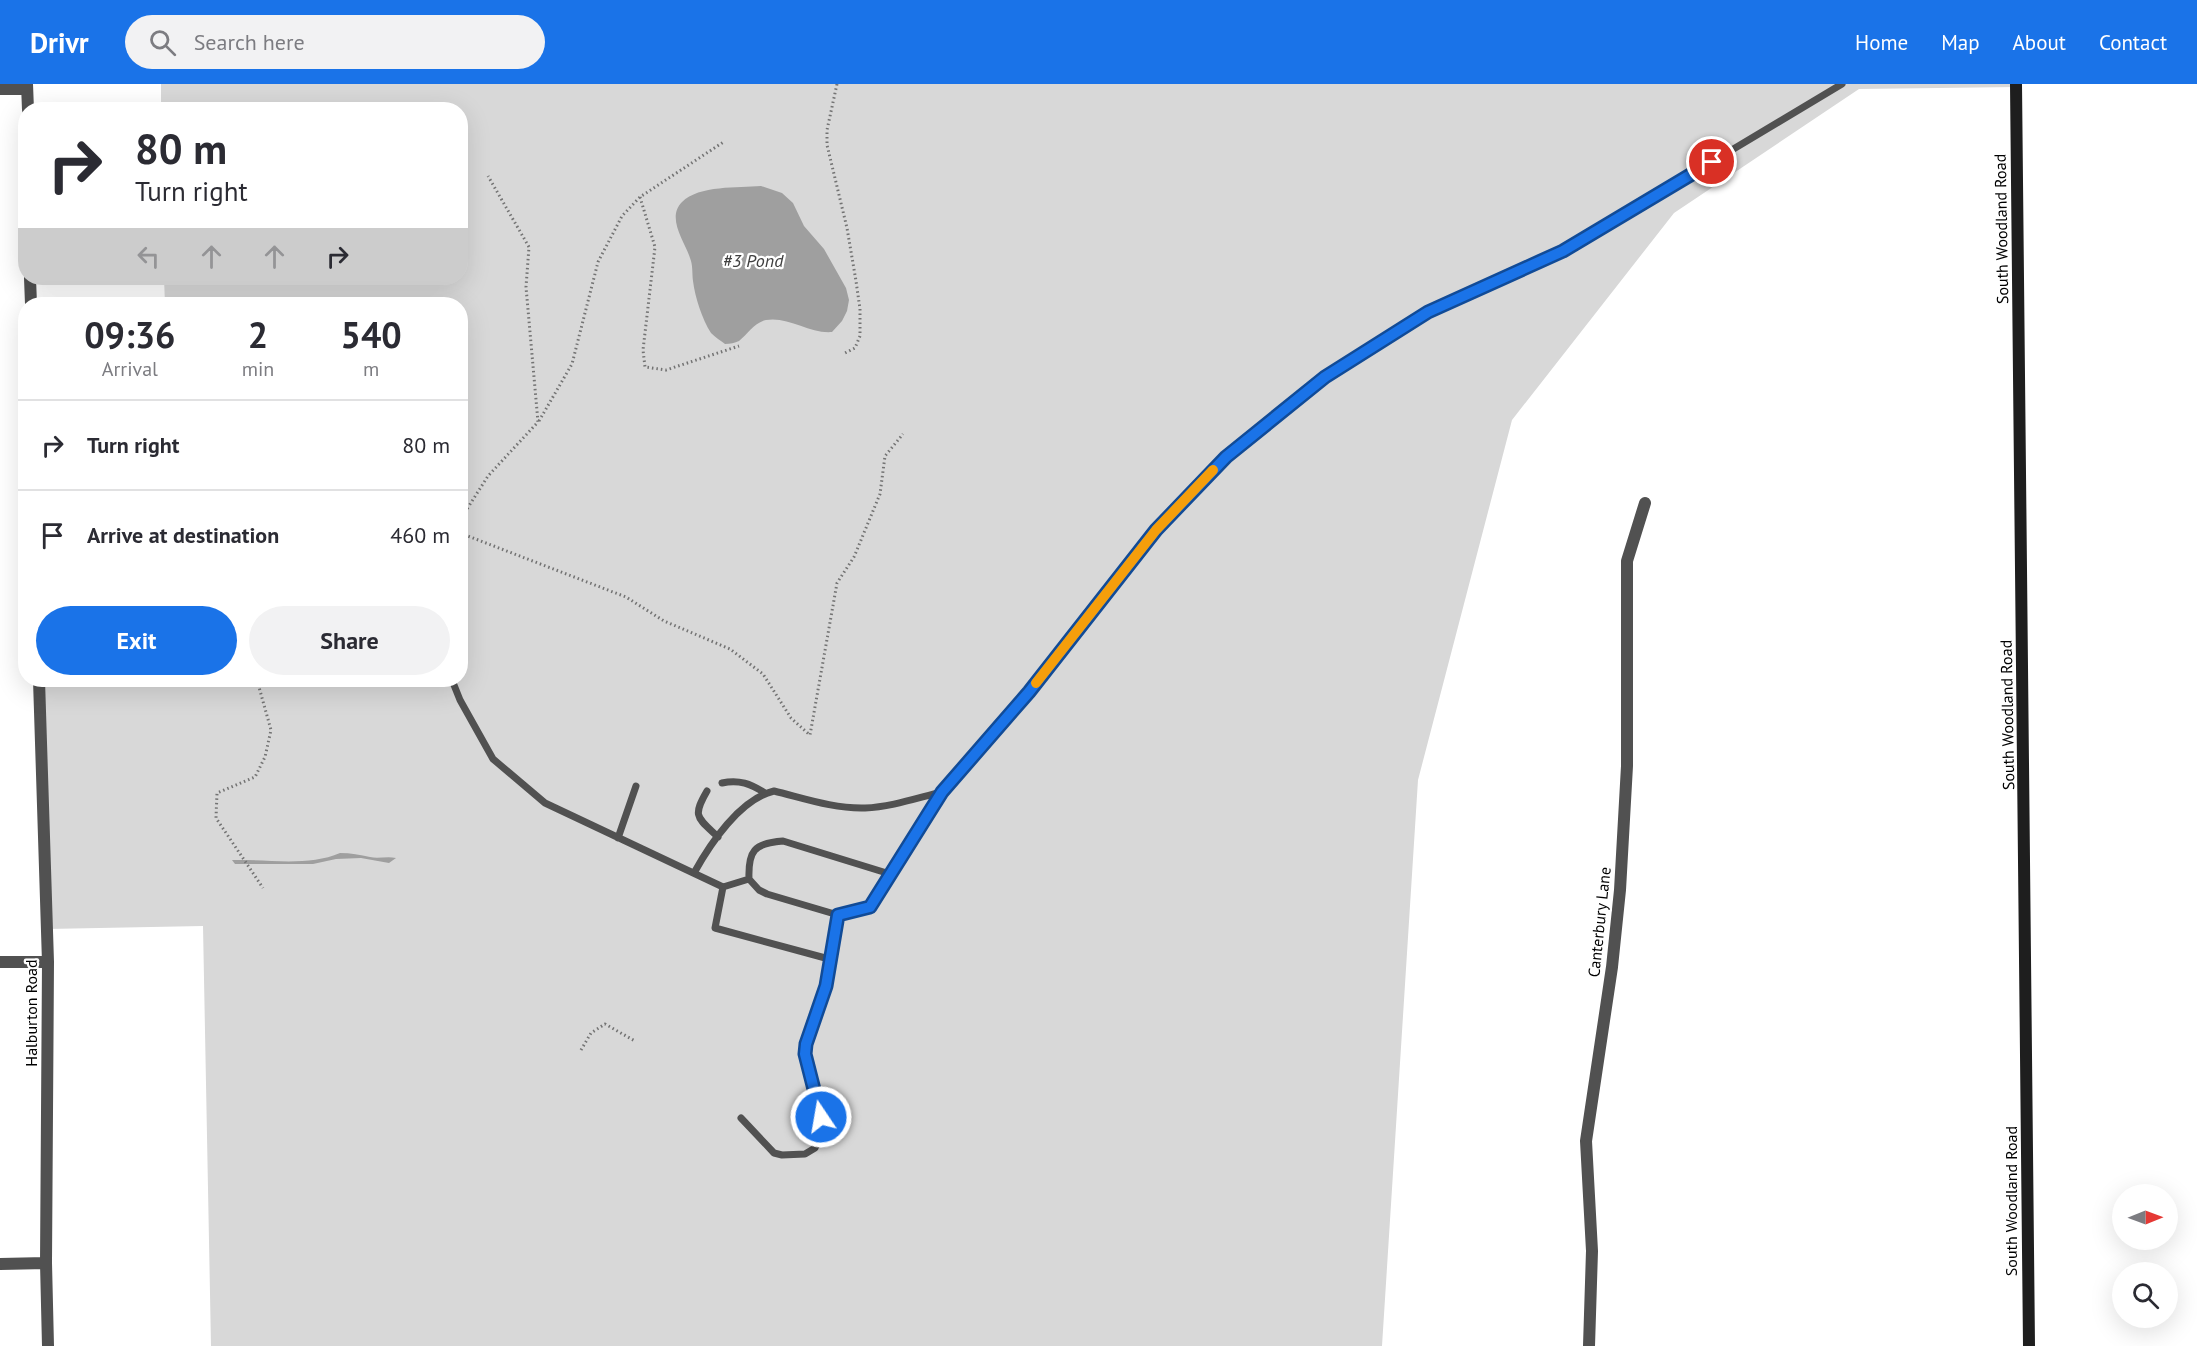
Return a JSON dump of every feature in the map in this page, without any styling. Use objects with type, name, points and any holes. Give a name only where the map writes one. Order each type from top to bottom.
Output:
[{"type":"street","name":"South Woodland Road","points":[[2016,84],[2029,1346]]},
{"type":"street","points":[[0,90],[27,87],[28,102]]},
{"type":"street","name":"Canterbury Lane","points":[[1589,1346],[1592,1251],[1586,1141],[1612,967],[1620,890],[1627,766],[1627,561],[1645,503]]},
{"type":"street","name":"Halburton Road","points":[[39,687],[48,962],[46,1263],[48,1346]]},
{"type":"street","points":[[0,962],[48,962]]},
{"type":"street","points":[[0,1264],[46,1263]]},
{"type":"lane","points":[[890,874],[783,841],[765,842],[754,850],[748,864],[749,879],[759,890],[767,894],[838,915],[870,907],[942,792],[1029,692],[1156,530],[1226,457],[1325,377],[1428,312],[1563,251],[1842,84]]},
{"type":"lane","points":[[455,687],[493,759],[545,803],[723,887],[749,879]]},
{"type":"lane","points":[[722,783],[734,780],[747,783],[765,793]]},
{"type":"lane","points":[[618,838],[636,786]]},
{"type":"lane","points":[[706,791],[697,808],[698,814],[718,837]]},
{"type":"lane","points":[[694,873],[718,837],[750,801],[765,793],[774,791],[841,807],[865,808],[942,792]]},
{"type":"lane","points":[[723,887],[715,928],[829,959]]},
{"type":"lane","points":[[741,1118],[774,1153],[805,1154],[815,1148],[822,1128],[821,1117],[805,1054],[806,1044],[826,986],[838,915]]},
{"type":"path","points":[[837,84],[827,129],[827,145],[847,228],[860,309],[860,336],[855,348],[843,354]]},
{"type":"path","points":[[468,507],[488,476],[538,423],[572,364],[598,262],[622,216],[640,196],[725,141]]},
{"type":"path","points":[[489,176],[529,248],[526,287],[538,423]]},
{"type":"path","points":[[640,196],[655,247],[643,350],[645,368],[666,369],[739,346]]},
{"type":"path","points":[[468,536],[626,597],[664,621],[730,649],[763,674],[791,718],[810,735],[837,583],[854,557],[880,494],[885,456],[903,434]]},
{"type":"path","points":[[259,687],[271,730],[265,757],[255,777],[217,793],[216,818],[262,888]]},
{"type":"path","points":[[581,1050],[591,1033],[605,1024],[635,1041]]},
{"type":"shaded area","points":[[161,84],[2016,84],[2016,87],[1859,89],[1674,213],[1512,420],[1418,780],[1382,1346],[211,1346],[203,926],[47,929],[39,687],[468,687],[468,297],[165,297],[164,285],[468,285],[468,102],[161,102]]},
{"type":"water","name":"#3 Pond","points":[[761,186],[782,193],[793,203],[804,226],[824,249],[846,288],[849,300],[847,311],[832,332],[774,319],[762,321],[739,341],[725,344],[711,333],[705,321],[695,294],[691,261],[676,223],[678,208],[689,197],[708,190]]},
{"type":"water","points":[[340,853],[373,858],[396,858],[389,863],[361,858],[336,859],[313,864],[235,864],[232,860],[301,861]]},
{"type":"slow traffic","points":[[1036,683],[1156,530],[1213,470]]},
{"type":"route","points":[[821,1117],[805,1054],[806,1044],[826,986],[838,915],[870,907],[942,792],[1029,692],[1156,530],[1226,457],[1325,377],[1428,312],[1563,251],[1712,162]]}]
